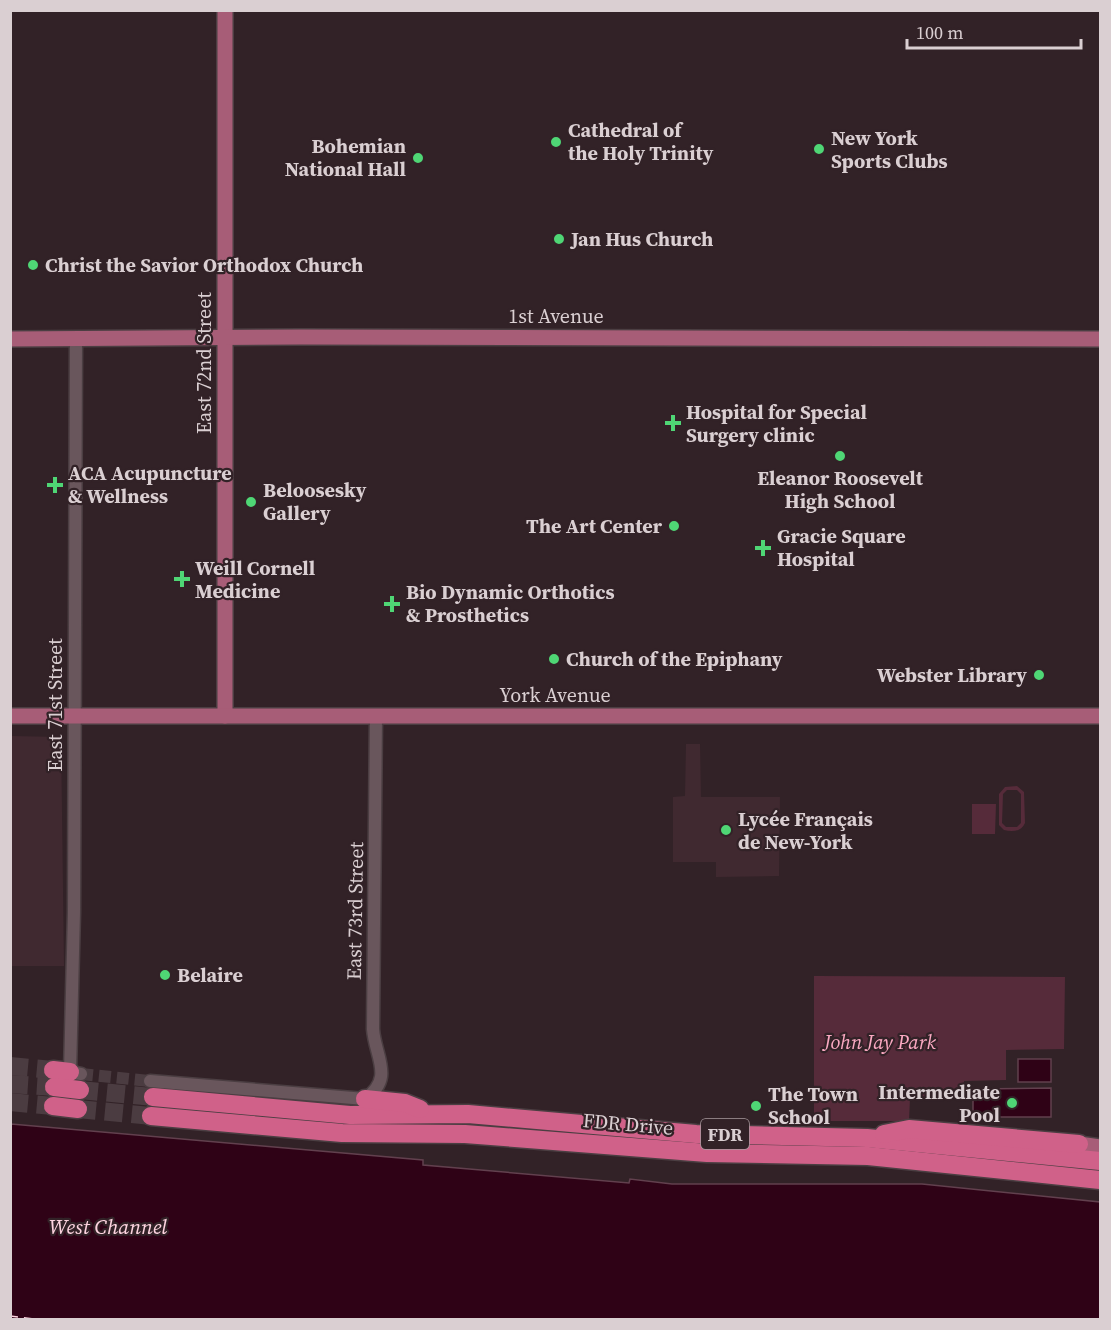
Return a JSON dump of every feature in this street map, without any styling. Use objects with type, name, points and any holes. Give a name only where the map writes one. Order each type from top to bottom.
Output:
[{"type":"highway","name":"FDR Drive","points":[[151,1098],[350,1114],[508,1117],[696,1134],[867,1138],[1101,1161]]},
{"type":"highway","name":"FDR Drive","points":[[151,1098],[342,1133],[465,1134],[706,1153],[868,1156],[1101,1180]]},
{"type":"highway","points":[[365,1099],[405,1103],[433,1114]]},
{"type":"highway","points":[[53,1106],[78,1109]]},
{"type":"highway","points":[[867,1138],[909,1129],[1079,1144]]},
{"type":"main road","name":"East 72nd Street","points":[[225,10],[225,716]]},
{"type":"main road","name":"1st Avenue","points":[[10,339],[224,337],[1101,339]]},
{"type":"main road","name":"York Avenue","points":[[10,716],[1101,716]]},
{"type":"main road","points":[[1079,1144],[1101,1147]]},
{"type":"street","name":"East 71st Street","points":[[68,1079],[74,912],[76,338]]},
{"type":"street","name":"East 73rd Street","points":[[365,1099],[378,1086],[382,1075],[373,1029],[376,716]]},
{"type":"street","points":[[151,1098],[365,1099]]},
{"type":"shaded area","points":[[11,736],[61,737],[64,966],[11,966]]},
{"type":"shaded area","name":"Lycée Français de New-York","points":[[686,744],[700,744],[701,797],[780,797],[779,876],[716,877],[716,862],[673,862],[673,797],[685,796]]},
{"type":"green space","points":[[1017,786],[1024,792],[1025,823],[1019,830],[1004,830],[999,825],[999,794],[1005,787]],"holes":[[[1007,790],[1017,790],[1021,794],[1021,823],[1017,827],[1006,827],[1002,823],[1003,794]]]},
{"type":"green space","points":[[972,804],[996,804],[995,834],[972,834]]},
{"type":"green space","name":"John Jay Park","points":[[814,976],[1065,977],[1064,1049],[1006,1050],[1006,1080],[964,1081],[964,1097],[910,1098],[909,1121],[814,1121]]},
{"type":"water","points":[[1018,1059],[1051,1059],[1051,1082],[1018,1082]]},
{"type":"water","name":"Intermediate Pool","points":[[1051,1088],[1051,1117],[973,1117],[973,1089]]},
{"type":"water","name":"West Channel","points":[[11,1124],[423,1160],[423,1165],[629,1183],[630,1179],[672,1184],[922,1184],[1100,1202],[1100,1319],[11,1319]]},
{"type":"ferry route","points":[[10,1316],[43,1320]]},
{"type":"tunnel","points":[[10,1066],[53,1070]]},
{"type":"tunnel","points":[[81,1074],[150,1081]]},
{"type":"tunnel","points":[[10,1084],[54,1087]]},
{"type":"tunnel","points":[[80,1090],[153,1097]]},
{"type":"tunnel","points":[[10,1102],[53,1106]]},
{"type":"tunnel","points":[[78,1109],[151,1116]]},
{"type":"place","name":"Cathedral of the Holy Trinity","points":[[556,142]]},
{"type":"place","name":"New York Sports Clubs","points":[[819,149]]},
{"type":"place","name":"Bohemian National Hall","points":[[418,158]]},
{"type":"place","name":"Jan Hus Church","points":[[559,239]]},
{"type":"place","name":"Christ the Savior Orthodox Church","points":[[33,265]]},
{"type":"place","name":"Hospital for Special Surgery clinic","points":[[673,423]]},
{"type":"place","name":"Eleanor Roosevelt High School","points":[[840,456]]},
{"type":"place","name":"ACA Acupuncture & Wellness","points":[[55,485]]},
{"type":"place","name":"Beloosesky Gallery","points":[[251,502]]},
{"type":"place","name":"The Art Center","points":[[674,526]]},
{"type":"place","name":"Gracie Square Hospital","points":[[763,548]]},
{"type":"place","name":"Weill Cornell Medicine","points":[[182,579]]},
{"type":"place","name":"Bio Dynamic Orthotics & Prosthetics","points":[[392,604]]},
{"type":"place","name":"Church of the Epiphany","points":[[554,659]]},
{"type":"place","name":"Webster Library","points":[[1039,675]]},
{"type":"place","name":"Lycée Français de New-York","points":[[726,830]]},
{"type":"place","name":"Belaire","points":[[165,975]]},
{"type":"place","name":"Intermediate Pool","points":[[1012,1103]]},
{"type":"place","name":"The Town School","points":[[756,1106]]}]
